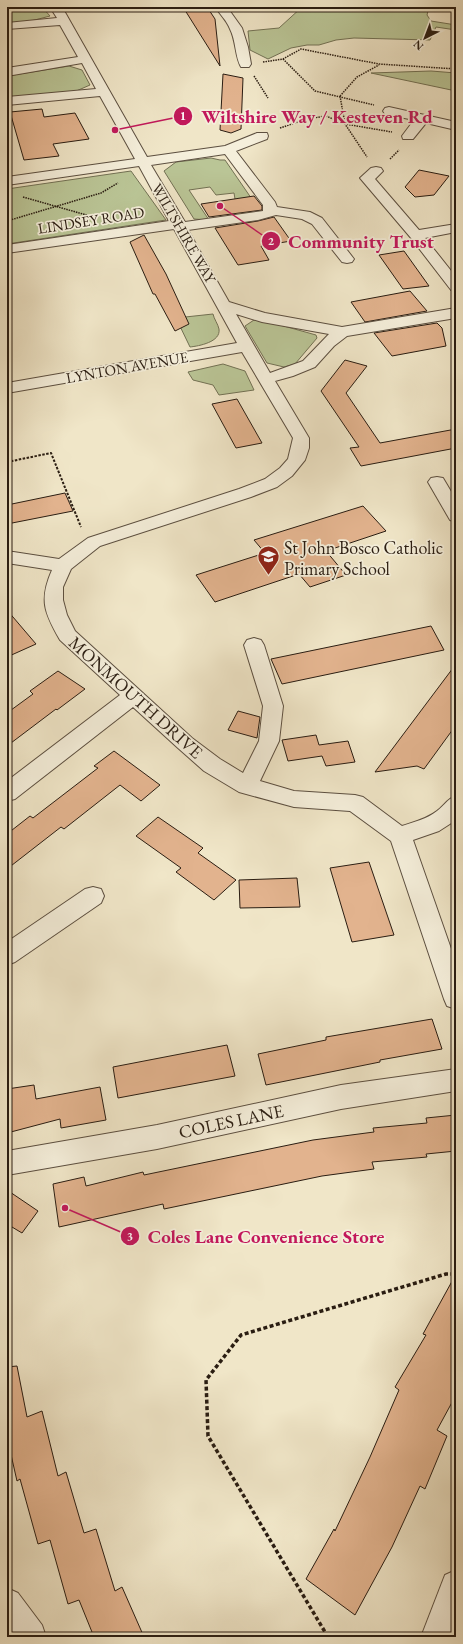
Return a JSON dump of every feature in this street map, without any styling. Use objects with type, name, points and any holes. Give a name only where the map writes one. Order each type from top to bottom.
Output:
[{"type":"street","name":"WILTSHIRE WAY","points":[[56,7],[180,225],[265,379],[301,438],[300,448],[296,460]]},
{"type":"street","points":[[221,7],[236,28],[242,47],[245,64]]},
{"type":"street","points":[[7,26],[64,21]]},
{"type":"street","points":[[7,72],[86,59]]},
{"type":"street","points":[[7,100],[104,92]]},
{"type":"street","points":[[389,111],[456,126]]},
{"type":"street","points":[[408,136],[423,118]]},
{"type":"street","points":[[7,181],[228,150],[262,136]]},
{"type":"street","points":[[228,150],[270,206],[270,210],[305,215],[317,221],[347,260]]},
{"type":"street","points":[[376,171],[367,178],[416,235],[456,287]]},
{"type":"street","name":"LINDSEY ROAD","points":[[7,249],[138,230],[258,216],[270,213],[270,210]]},
{"type":"street","points":[[416,235],[456,228]]},
{"type":"street","points":[[224,305],[262,317],[342,332],[456,313]]},
{"type":"street","points":[[265,379],[287,373],[309,364],[328,343],[342,332]]},
{"type":"street","name":"LYNTON AVENUE","points":[[7,388],[247,346]]},
{"type":"street","name":"MONMOUTH DRIVE","points":[[296,460],[286,472],[271,483],[88,545],[63,566],[54,587],[53,600],[57,615],[67,635],[133,696],[212,765],[247,786],[294,799],[355,803],[399,835]]},
{"type":"street","points":[[437,482],[456,516]]},
{"type":"street","points":[[7,557],[63,566]]},
{"type":"street","points":[[247,786],[270,741],[273,706],[254,645]]},
{"type":"street","points":[[7,793],[133,696]]},
{"type":"street","points":[[456,804],[454,809],[431,826],[399,835],[404,844],[456,1000]]},
{"type":"street","points":[[7,955],[93,896]]},
{"type":"street","name":"COLES LANE","points":[[7,1162],[157,1137],[341,1097],[456,1080]]},
{"type":"street","points":[[437,1637],[456,1586]]},
{"type":"street","points":[[7,1604],[30,1637]]},
{"type":"street","points":[[7,1622],[11,1637]]},
{"type":"path","points":[[268,98],[263,88],[245,64],[283,59],[301,48],[379,64],[456,68]]},
{"type":"path","points":[[283,59],[315,91],[388,108],[389,111]]},
{"type":"path","points":[[340,96],[357,77],[379,64]]},
{"type":"path","points":[[340,96],[345,124],[376,171]]},
{"type":"path","points":[[262,136],[307,119],[326,116],[345,124],[374,128],[408,136]]},
{"type":"path","points":[[7,221],[59,207],[101,193],[120,181]]},
{"type":"path","points":[[22,197],[138,230]]},
{"type":"path","points":[[7,462],[51,453],[80,526],[94,542]]},
{"type":"path","points":[[328,1637],[208,1436],[206,1380],[241,1335],[446,1274],[456,1274]]},
{"type":"green space","points":[[7,7],[42,7],[50,16],[31,21],[7,23]]},
{"type":"green space","points":[[302,7],[429,7],[427,15],[431,21],[456,25],[456,30],[436,27],[430,40],[354,38],[336,40],[319,45],[307,45],[291,48],[268,59],[250,50],[248,31],[279,28]]},
{"type":"green space","points":[[69,66],[82,70],[90,85],[74,92],[7,98],[7,76]]},
{"type":"green space","points":[[431,71],[456,73],[456,91],[371,73]]},
{"type":"green space","points":[[211,158],[225,160],[258,208],[246,214],[235,199],[234,193],[216,195],[210,187],[189,190],[209,220],[194,219],[164,171],[176,162]]},
{"type":"green space","points":[[131,171],[166,220],[7,244],[7,189]]},
{"type":"green space","points":[[213,314],[219,329],[217,337],[199,346],[190,347],[176,318]]},
{"type":"green space","points":[[254,320],[273,323],[316,335],[317,338],[295,364],[284,367],[267,363],[245,326]]},
{"type":"green space","points":[[223,364],[245,371],[254,390],[219,395],[213,385],[193,380],[188,372]]},
{"type":"building","points":[[183,7],[207,7],[215,19],[220,66]]},
{"type":"building","points":[[223,74],[243,78],[241,129],[231,133],[220,130]]},
{"type":"building","points":[[42,109],[44,117],[75,113],[89,139],[53,144],[59,156],[24,160],[10,112]]},
{"type":"building","points":[[419,170],[449,176],[434,195],[415,197],[405,187]]},
{"type":"building","points":[[254,196],[262,206],[262,210],[209,217],[201,204]]},
{"type":"building","points":[[274,217],[291,241],[261,246],[269,260],[238,265],[215,228],[258,221]]},
{"type":"building","points":[[144,235],[166,274],[189,324],[175,331],[155,294],[153,294],[130,242]]},
{"type":"building","points":[[404,251],[429,286],[403,289],[379,255]]},
{"type":"building","points":[[410,291],[427,311],[365,322],[351,302]]},
{"type":"building","points":[[437,323],[442,328],[446,346],[392,356],[374,333]]},
{"type":"building","points":[[345,360],[367,366],[346,393],[380,443],[456,429],[456,448],[361,466],[350,448],[359,447],[321,391]]},
{"type":"building","points":[[237,399],[262,443],[236,448],[212,404]]},
{"type":"building","points":[[65,493],[73,511],[7,524],[7,505]]},
{"type":"building","points":[[363,506],[386,531],[326,551],[346,575],[310,587],[299,574],[215,602],[196,575],[265,553],[254,540]]},
{"type":"building","points":[[7,610],[36,644],[7,657]]},
{"type":"building","points":[[431,626],[444,650],[282,684],[271,659]]},
{"type":"building","points":[[456,664],[456,725],[424,769],[417,766],[375,772]]},
{"type":"building","points":[[58,671],[85,689],[7,746],[7,713],[33,694],[30,691]]},
{"type":"building","points":[[238,711],[260,717],[257,738],[228,730]]},
{"type":"building","points":[[316,735],[319,745],[348,741],[355,762],[326,766],[322,756],[288,761],[282,740]]},
{"type":"building","points":[[114,751],[160,785],[141,801],[120,785],[64,829],[61,827],[7,869],[7,834],[30,816],[33,818],[98,768],[94,766]]},
{"type":"building","points":[[158,817],[203,848],[198,853],[236,880],[214,900],[176,872],[181,868],[136,836]]},
{"type":"building","points":[[369,862],[394,935],[352,942],[330,868]]},
{"type":"building","points":[[297,878],[300,907],[240,908],[239,880]]},
{"type":"building","points":[[432,1019],[442,1049],[380,1060],[380,1062],[266,1085],[258,1054],[326,1040],[326,1037]]},
{"type":"building","points":[[227,1045],[235,1076],[118,1098],[113,1067]]},
{"type":"building","points":[[34,1085],[36,1099],[100,1087],[106,1120],[61,1128],[60,1119],[7,1133],[7,1089]]},
{"type":"building","points":[[456,1115],[456,1151],[426,1154],[427,1157],[372,1162],[374,1169],[322,1176],[164,1209],[163,1204],[59,1227],[53,1184],[84,1177],[86,1186],[143,1172],[144,1175],[313,1140],[374,1132],[373,1128],[427,1123],[426,1118]]},
{"type":"building","points":[[7,1190],[38,1211],[22,1233],[7,1224]]},
{"type":"building","points":[[456,1274],[456,1395],[437,1430],[447,1436],[425,1489],[420,1486],[392,1547],[355,1615],[306,1579],[334,1529],[335,1531],[370,1457],[399,1390],[395,1387],[426,1335],[423,1334]]},
{"type":"building","points":[[17,1366],[27,1417],[42,1411],[58,1476],[66,1472],[84,1533],[96,1529],[115,1591],[122,1587],[144,1637],[94,1637],[79,1600],[68,1604],[50,1540],[38,1544],[20,1479],[17,1481],[7,1437],[7,1367]]},
{"type":"place","name":"Wiltshire Way / Kesteven Rd","points":[[115,130]]},
{"type":"place","name":"Community Trust","points":[[220,206]]},
{"type":"place","name":"St John Bosco Catholic Primary School","points":[[268,576]]},
{"type":"place","name":"Coles Lane Convenience Store","points":[[65,1208]]}]
